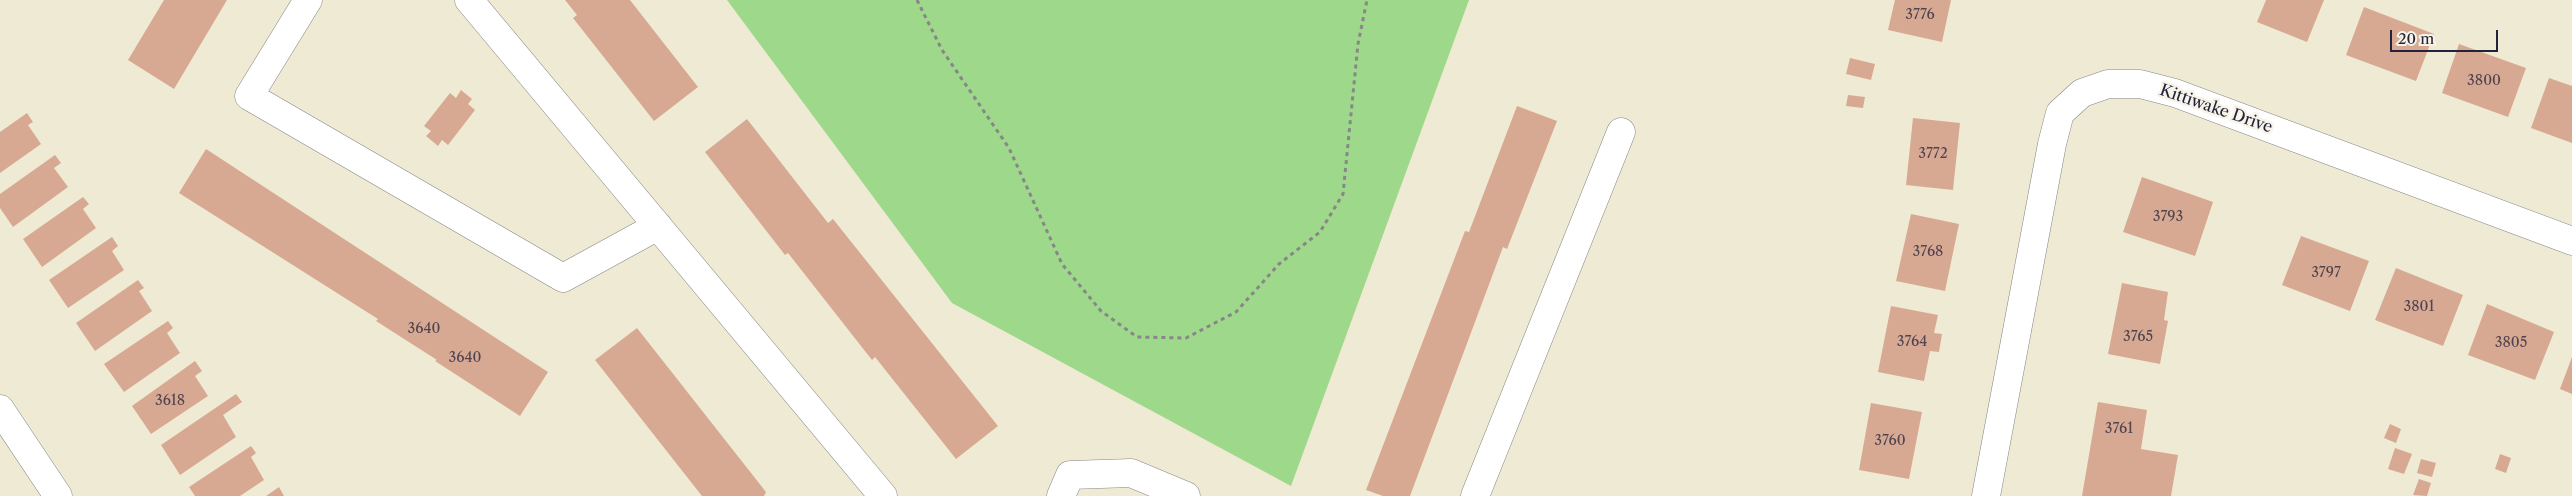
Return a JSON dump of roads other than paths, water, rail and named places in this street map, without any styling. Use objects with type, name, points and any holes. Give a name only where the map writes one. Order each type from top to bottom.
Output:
[{"type":"street","points":[[308,0],[250,96],[563,278],[658,226]]},
{"type":"street","points":[[469,0],[883,496]]},
{"type":"street","name":"Kittiwake Drive","points":[[1986,496],[2052,144],[2060,113],[2082,93],[2116,84],[2140,84],[2175,93],[2572,241]]},
{"type":"street","points":[[1475,496],[1620,132]]},
{"type":"street","points":[[0,409],[58,496]]},
{"type":"street","points":[[1061,496],[1070,475],[1132,473],[1186,496]]}]
